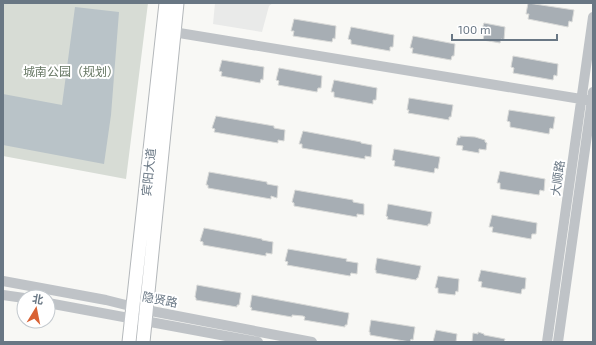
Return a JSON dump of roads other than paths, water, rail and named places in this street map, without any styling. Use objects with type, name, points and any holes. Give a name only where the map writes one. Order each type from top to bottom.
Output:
[{"type":"highway","name":"宾阳大道","points":[[143,342],[169,31],[166,3]]},
{"type":"highway","name":"宾阳大道","points":[[129,342],[169,31],[177,3]]},
{"type":"street","name":"大顺路","points":[[558,342],[590,98],[593,17]]},
{"type":"street","points":[[169,31],[590,98]]},
{"type":"street","name":"大顺路","points":[[547,342],[590,98]]},
{"type":"street","name":"隐贤路","points":[[3,281],[106,300],[132,313]]},
{"type":"street","points":[[3,295],[16,297]]},
{"type":"street","name":"隐贤路","points":[[56,304],[132,313],[312,342]]},
{"type":"street","name":"隐贤路","points":[[145,315],[258,342]]},
{"type":"park label","name":"城南公园（规划）","points":[[71,71]]}]
